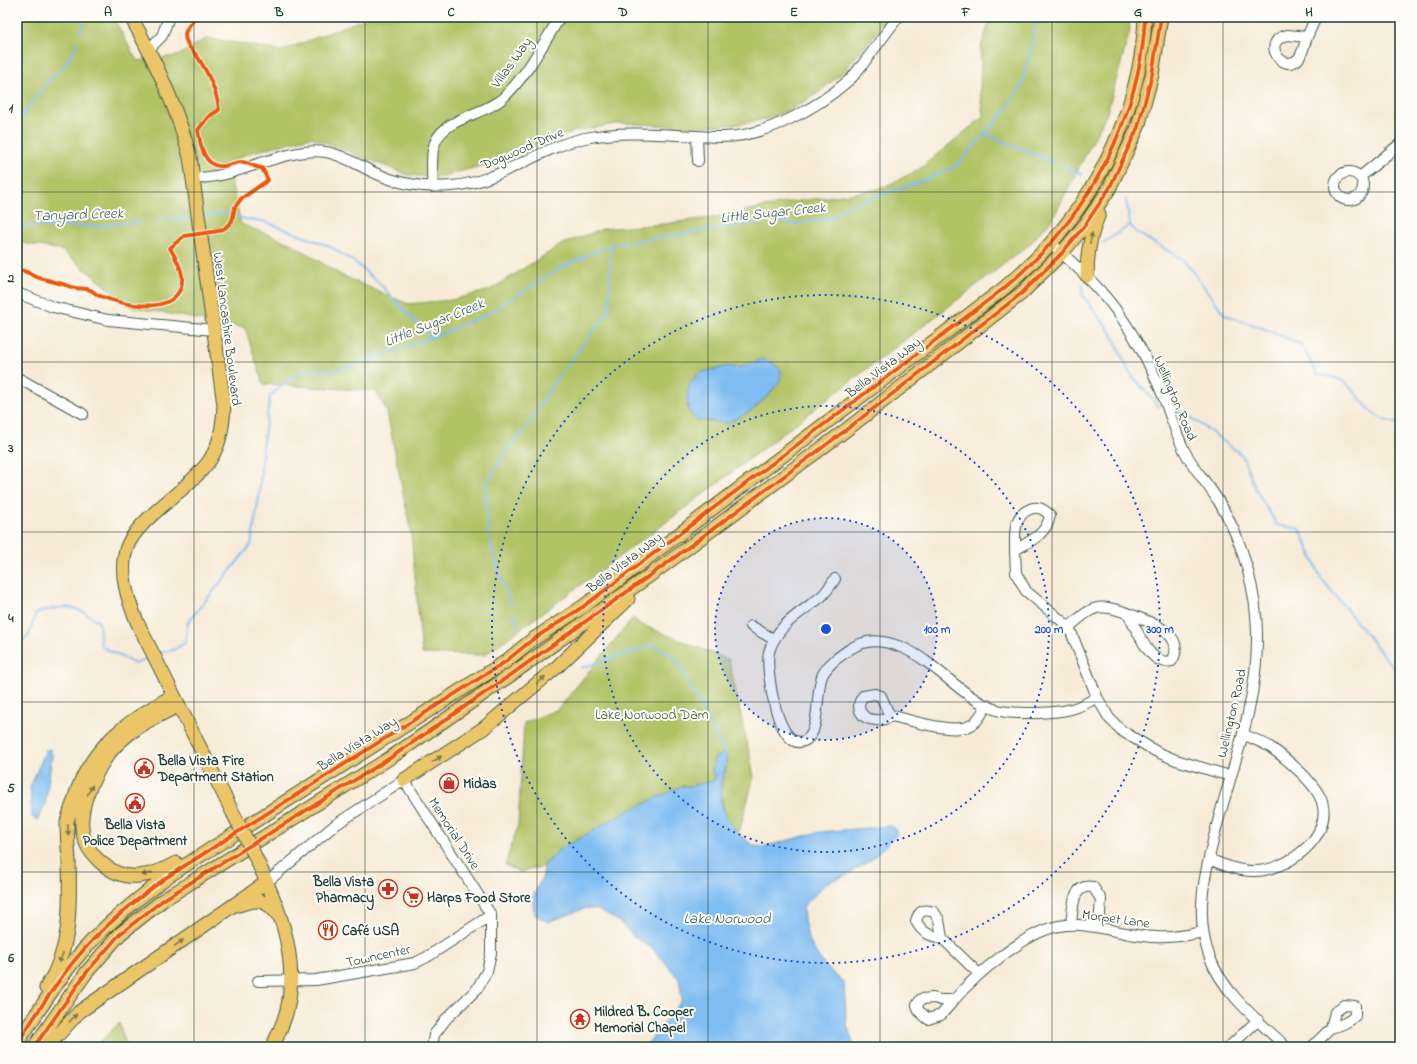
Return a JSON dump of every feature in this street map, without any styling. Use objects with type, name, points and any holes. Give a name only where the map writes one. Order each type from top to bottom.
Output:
[{"type":"main road","name":"West Lancashire Boulevard","points":[[131,17],[149,49],[166,85],[182,126],[195,184],[202,251],[224,405],[222,432],[211,458],[196,476],[140,528],[127,547],[124,576],[130,604],[138,624],[254,854],[282,920],[290,960],[290,979],[287,1010],[272,1047]]},
{"type":"main road","name":"Bella Vista Way","points":[[17,1044],[74,961],[102,929],[132,902],[167,877],[280,804],[505,662],[532,640],[584,606],[1003,289],[1027,269],[1051,243],[1086,197],[1112,149],[1127,110],[1138,70],[1144,17]]},
{"type":"main road","name":"Bella Vista Way","points":[[34,1047],[86,973],[120,934],[163,900],[390,758],[512,674],[663,566],[846,430],[1022,293],[1062,253],[1085,225],[1109,189],[1138,127],[1152,75],[1161,17]]},
{"type":"main road","points":[[1087,276],[1087,255],[1093,227],[1109,189]]},
{"type":"main road","points":[[404,780],[490,723],[558,666],[663,566]]},
{"type":"main road","points":[[176,701],[127,735],[106,758],[85,799],[82,826],[85,841],[103,865],[120,874],[138,876],[151,874],[167,868],[231,828],[280,804]]},
{"type":"main road","points":[[17,1034],[50,982],[65,948],[69,922],[67,822],[77,790],[92,761],[116,733],[142,713],[176,701]]},
{"type":"main road","points":[[47,1047],[79,1012],[267,882]]},
{"type":"main road","points":[[229,908],[248,901],[263,900],[271,905],[282,920]]},
{"type":"street","points":[[149,49],[162,36],[169,17]]},
{"type":"street","name":"Villas Way","points":[[432,187],[433,150],[437,137],[447,127],[494,105],[502,99],[520,78],[560,17]]},
{"type":"street","name":"Dogwood Drive","points":[[195,184],[224,174],[303,152],[325,152],[348,159],[377,174],[408,184],[432,187],[453,186],[477,182],[554,147],[585,138],[608,135],[722,137],[746,134],[781,123],[815,105],[850,80],[898,17]]},
{"type":"street","points":[[1307,36],[1316,17]]},
{"type":"street","points":[[697,136],[698,161]]},
{"type":"street","points":[[1360,177],[1400,144]]},
{"type":"street","name":"Wellington Road","points":[[1051,243],[1087,276],[1118,314],[1141,352],[1159,387],[1184,452],[1220,503],[1231,525],[1245,563],[1255,604],[1257,640],[1255,676],[1243,734],[1230,776],[1203,881],[1203,932],[1210,959],[1225,984],[1258,1020],[1286,1047]]},
{"type":"street","points":[[17,293],[53,307],[108,320],[214,330]]},
{"type":"street","points":[[17,388],[17,377],[83,414]]},
{"type":"street","points":[[1015,550],[1016,573],[1026,591],[1069,627],[1097,697],[1109,718],[1122,731],[1139,742],[1176,760],[1230,776]]},
{"type":"street","points":[[835,579],[823,595],[782,628],[773,639],[768,658],[771,692],[780,722],[792,741],[799,743],[807,739],[810,735],[814,724],[823,674],[836,658],[853,647],[874,640],[901,647],[919,656],[987,705],[995,709],[1024,713],[1062,712],[1086,704],[1097,697]]},
{"type":"street","points":[[1069,627],[1086,612],[1097,607],[1113,608],[1127,613],[1150,623],[1172,636],[1176,646],[1176,655],[1172,661],[1166,663],[1162,662],[1150,654],[1127,613]]},
{"type":"street","points":[[751,626],[773,639]]},
{"type":"street","points":[[892,716],[946,728],[962,729],[974,724],[987,705]]},
{"type":"street","points":[[1209,860],[1240,869],[1254,871],[1270,869],[1287,861],[1302,851],[1315,839],[1322,826],[1324,813],[1322,802],[1305,777],[1270,747],[1243,734]]},
{"type":"street","points":[[267,882],[335,825],[404,780]]},
{"type":"street","name":"Memorial Drive","points":[[404,780],[491,915]]},
{"type":"street","points":[[1071,925],[1075,896],[1080,888],[1086,886],[1093,887],[1101,898],[1099,928]]},
{"type":"street","points":[[432,1047],[434,1035],[446,1019],[477,989],[487,971],[491,953],[491,915]]},
{"type":"street","name":"Towncenter","points":[[258,981],[290,979],[316,980],[415,963],[491,915]]},
{"type":"street","name":"Morpet Lane","points":[[954,1000],[979,974],[1018,945],[1038,932],[1059,926],[1071,925],[1099,928],[1160,938],[1203,932]]},
{"type":"street","points":[[942,938],[979,974]]},
{"type":"street","points":[[1229,1047],[1258,1020]]},
{"type":"street","points":[[1312,1047],[1332,1028]]},
{"type":"green space","points":[[17,17],[113,17],[137,61],[177,56],[207,38],[282,51],[369,17],[887,17],[872,38],[843,72],[817,94],[793,108],[770,118],[739,124],[693,127],[620,123],[572,132],[507,159],[436,178],[408,175],[311,137],[249,153],[227,164],[241,224],[292,244],[341,275],[408,304],[452,300],[490,290],[562,244],[603,229],[664,224],[716,217],[784,203],[882,188],[918,170],[983,117],[980,91],[981,47],[991,17],[1129,17],[1130,31],[1107,113],[1053,218],[1029,245],[676,515],[485,655],[422,654],[411,533],[387,412],[376,391],[263,384],[245,328],[132,307],[61,250],[22,243],[17,244]]},
{"type":"green space","name":"Lake Norwood Dam","points":[[633,618],[640,624],[729,660],[754,776],[741,826],[737,834],[724,810],[722,802],[722,785],[727,767],[716,773],[713,781],[690,786],[682,786],[548,860],[544,866],[520,872],[505,865],[518,825],[524,723],[558,709]]},
{"type":"green space","points":[[119,1023],[127,1047],[95,1047]]},
{"type":"water","points":[[762,359],[773,363],[781,370],[780,381],[768,396],[751,411],[728,423],[696,420],[688,410],[687,397],[690,382],[701,372],[729,366],[739,368]]},
{"type":"water","points":[[50,749],[52,756],[45,805],[38,819],[35,820],[32,817],[30,787],[46,750]]},
{"type":"water","name":"Lake Norwood","points":[[725,752],[726,763],[720,790],[723,809],[733,828],[754,846],[763,847],[819,832],[890,826],[895,828],[897,834],[872,859],[847,875],[826,883],[803,907],[806,930],[814,950],[827,967],[844,982],[846,1021],[854,1047],[645,1047],[682,1000],[679,979],[665,962],[653,949],[633,936],[620,922],[598,910],[586,908],[548,922],[535,915],[533,904],[534,894],[543,876],[544,866],[560,849],[630,810],[682,786],[690,786],[713,781],[716,774],[712,772],[714,758]]},
{"type":"waterway","points":[[80,33],[86,17]]},
{"type":"waterway","name":"Little Sugar Creek","points":[[158,653],[173,650],[185,643],[188,622],[251,545],[259,497],[263,442],[270,396],[297,373],[316,369],[336,371],[431,338],[486,315],[560,268],[611,245],[773,220],[792,224],[830,219],[850,205],[920,182],[955,167],[1006,110],[1022,85],[1029,57],[1036,17]]},
{"type":"waterway","points":[[17,123],[48,81],[65,65],[78,42]]},
{"type":"waterway","points":[[985,134],[1054,162]]},
{"type":"waterway","points":[[1060,165],[1082,174]]},
{"type":"waterway","points":[[1126,199],[1130,225],[1137,233],[1184,260],[1225,315],[1268,330],[1302,345],[1317,374],[1341,380],[1358,395],[1373,413],[1388,421],[1400,424]]},
{"type":"waterway","name":"Tanyard Creek","points":[[203,216],[229,213],[245,219],[266,222],[329,246],[356,263],[379,283],[431,338]]},
{"type":"waterway","name":"Tanyard Creek","points":[[157,220],[194,217]]},
{"type":"waterway","name":"Tanyard Creek","points":[[17,227],[99,226],[140,222]]},
{"type":"waterway","points":[[1103,243],[1130,225]]},
{"type":"waterway","points":[[511,606],[495,560],[488,533],[486,485],[506,451],[523,433],[552,385],[609,311],[611,245]]},
{"type":"waterway","points":[[1083,284],[1082,294],[1112,334],[1129,372],[1159,407]]},
{"type":"waterway","points":[[1175,411],[1188,415],[1242,455],[1256,490],[1277,525],[1300,529],[1321,578],[1400,676]]},
{"type":"waterway","name":"Little Sugar Creek","points":[[17,646],[29,635],[36,613],[55,608],[69,607],[82,611],[99,622],[101,646],[135,664],[150,657]]},
{"type":"waterway","points":[[514,614],[518,627]]},
{"type":"waterway","points":[[581,668],[650,646],[662,649],[674,657],[709,720],[725,754]]},
{"type":"cycle path","points":[[17,270],[28,272],[37,277],[75,288],[88,289],[99,295],[119,302],[141,305],[163,303],[178,293],[182,282],[181,270],[170,248],[184,236],[219,231],[225,228],[232,221],[235,207],[241,199],[268,180],[262,168],[242,162],[217,166],[212,164],[204,154],[198,130],[208,117],[219,110],[209,77],[185,39],[187,29],[195,17]]},
{"type":"cycle path","points":[[17,1044],[44,1002],[84,949],[118,916],[154,886],[505,662],[532,640],[584,606],[1003,289],[1019,275],[1041,254],[1061,231],[1094,184],[1108,158],[1130,103],[1137,75],[1145,17]]},
{"type":"cycle path","points":[[34,1047],[86,973],[120,934],[163,900],[390,758],[512,674],[663,566],[846,430],[1022,293],[1062,253],[1085,225],[1109,189],[1138,127],[1152,75],[1161,17]]},
{"type":"place","name":"Bella Vista Fire Department Station","points":[[144,768]]},
{"type":"place","name":"Midas","points":[[449,783]]},
{"type":"place","name":"Bella Vista Police Department","points":[[135,803]]},
{"type":"place","name":"Bella Vista Pharmacy","points":[[388,889]]},
{"type":"place","name":"Harps Food Store","points":[[413,897]]},
{"type":"place","name":"Café USA","points":[[328,930]]},
{"type":"place","name":"Mildred B. Cooper Memorial Chapel","points":[[580,1019]]}]
